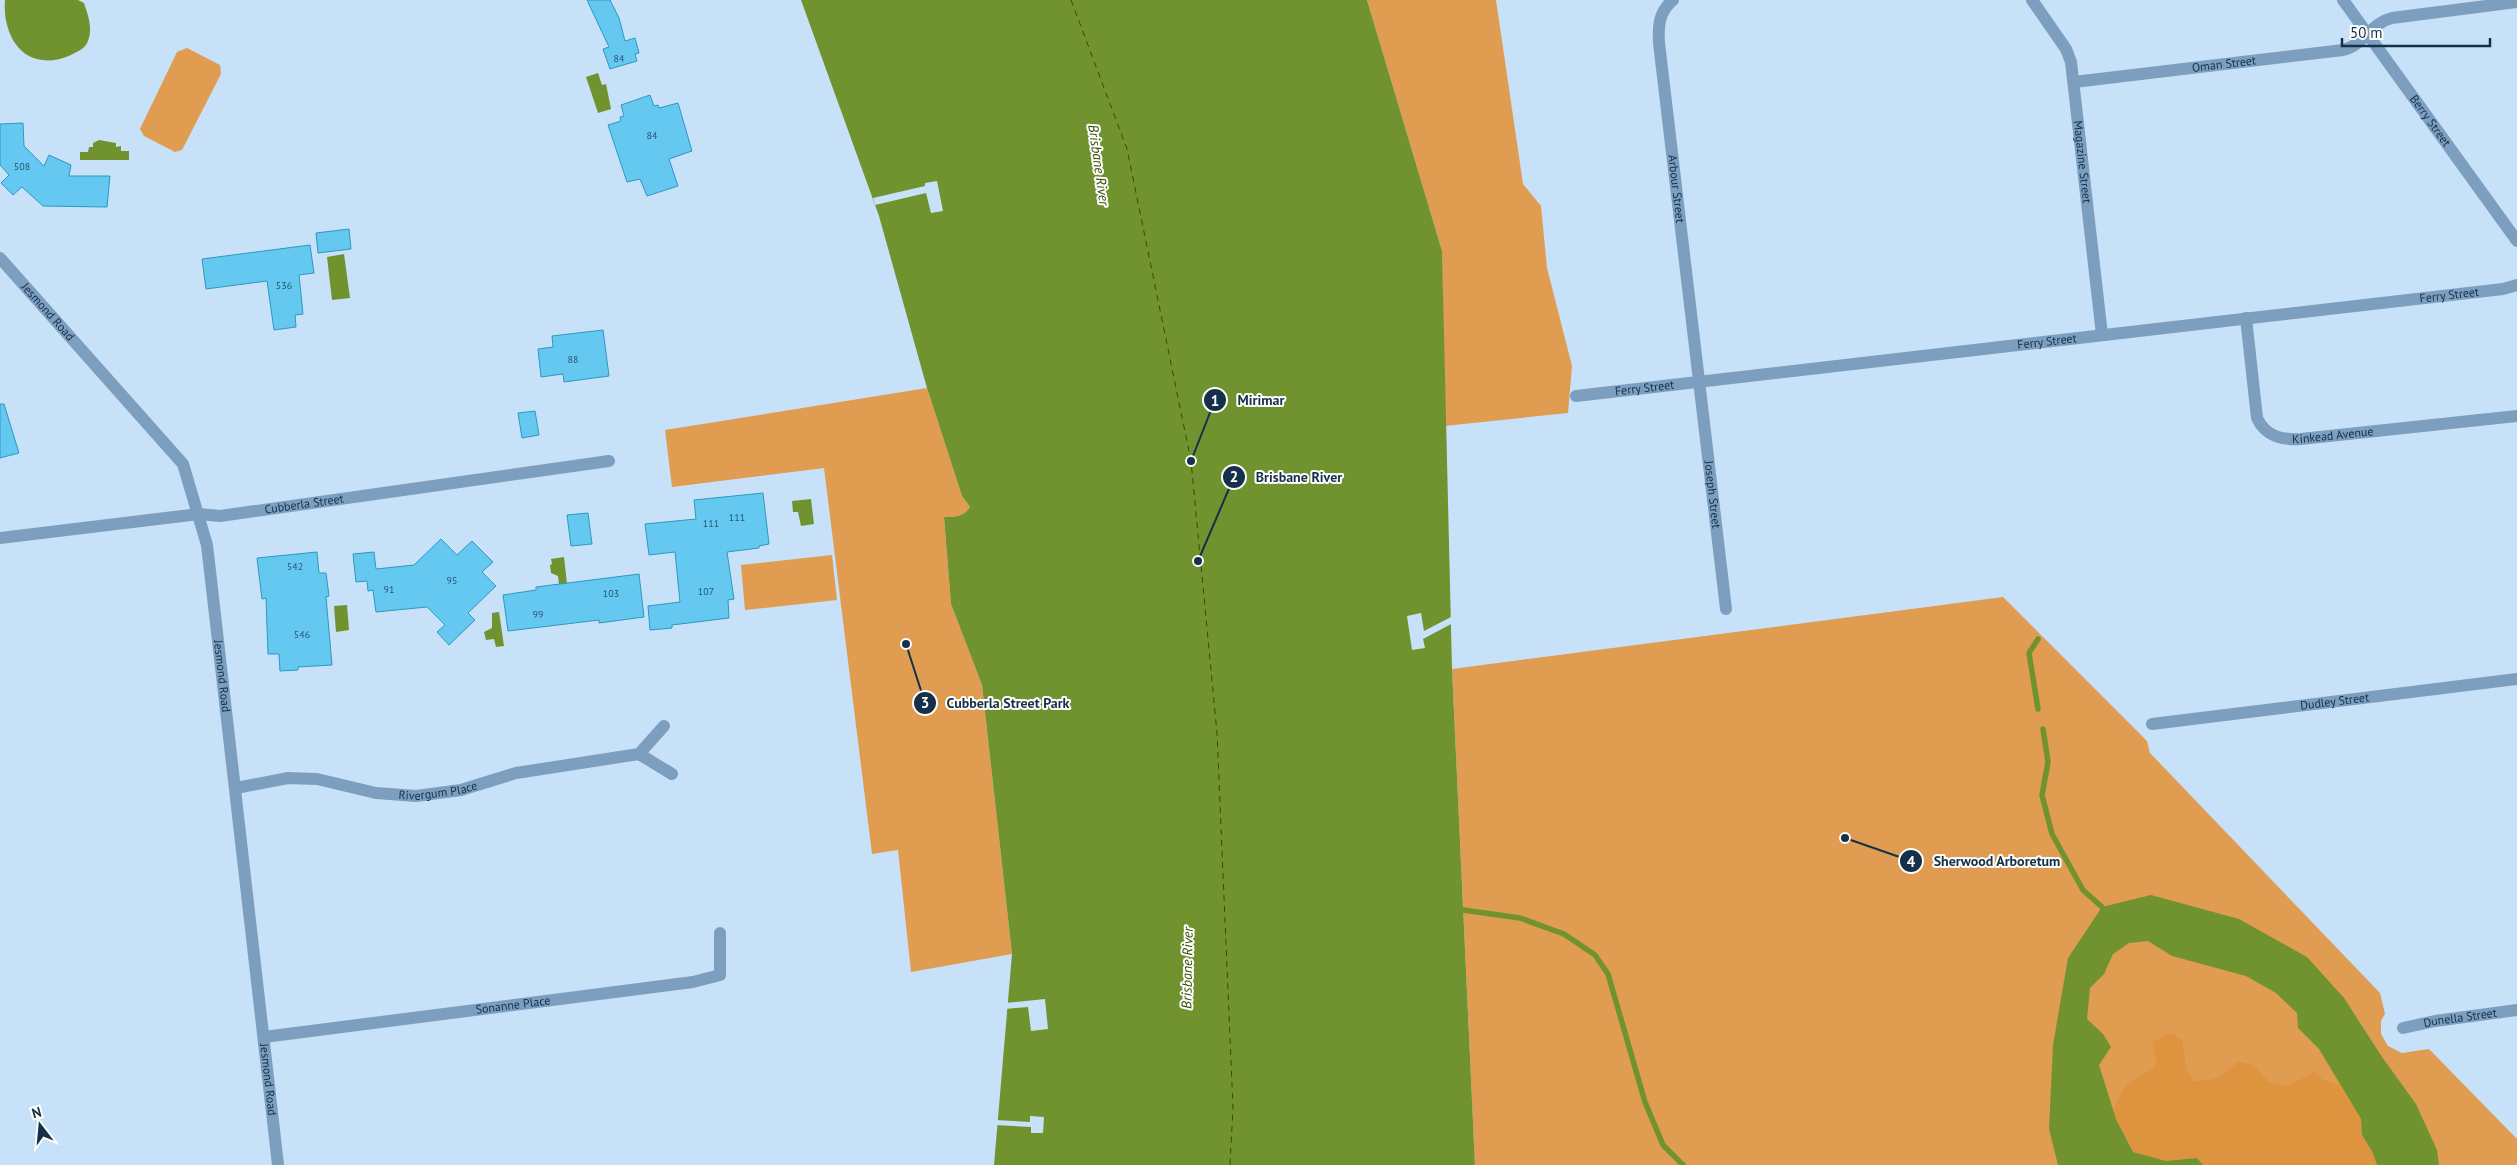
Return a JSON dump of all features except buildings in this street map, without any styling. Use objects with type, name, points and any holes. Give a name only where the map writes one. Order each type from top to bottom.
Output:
[{"type":"street","name":"Arbour Street","points":[[1673,0],[1667,5],[1659,19],[1659,43],[1700,382]]},
{"type":"street","name":"Magazine Street","points":[[2032,0],[2066,49],[2074,82],[2102,335]]},
{"type":"street","name":"Berry Street","points":[[2343,0],[2517,241]]},
{"type":"street","name":"Oman Street","points":[[2074,82],[2342,50],[2357,45],[2379,23],[2392,18],[2517,2]]},
{"type":"street","name":"Jesmond Road","points":[[0,258],[183,464],[199,514],[207,545],[278,1165]]},
{"type":"street","name":"Ferry Street","points":[[1576,396],[2503,289],[2517,285]]},
{"type":"street","name":"Kinkead Avenue","points":[[2246,318],[2257,418],[2265,431],[2279,438],[2301,439],[2517,416]]},
{"type":"street","name":"Joseph Street","points":[[1700,382],[1726,609]]},
{"type":"street","name":"Cubberla Street","points":[[0,538],[199,514],[220,516],[609,461]]},
{"type":"street","name":"Dudley Street","points":[[2152,724],[2517,679]]},
{"type":"street","points":[[664,726],[639,754],[672,774]]},
{"type":"street","name":"Rivergum Place","points":[[236,788],[288,778],[317,780],[376,793],[416,796],[461,790],[516,773],[639,754]]},
{"type":"street","name":"Sonanne Place","points":[[264,1037],[692,982],[720,975],[720,933]]},
{"type":"street","name":"Dunella Street","points":[[2403,1028],[2435,1021],[2517,1010]]},
{"type":"shaded area","points":[[1367,0],[1496,0],[1523,184],[1541,206],[1547,268],[1572,366],[1568,413],[1444,426],[1442,251]]},
{"type":"shaded area","points":[[187,48],[220,65],[221,74],[182,150],[175,152],[144,136],[140,129],[177,52]]},
{"type":"shaded area","points":[[927,388],[962,496],[970,507],[959,516],[944,517],[951,604],[982,685],[1012,954],[911,972],[898,850],[872,854],[824,468],[672,487],[665,430]]},
{"type":"shaded area","points":[[832,555],[837,600],[745,610],[741,565]]},
{"type":"shaded area","points":[[2003,597],[2147,741],[2150,753],[2380,993],[2385,1014],[2381,1021],[2381,1034],[2388,1046],[2402,1053],[2429,1049],[2517,1139],[2517,1165],[1475,1165],[1452,669]]},
{"type":"shaded area","points":[[2171,1033],[2182,1040],[2187,1070],[2194,1081],[2218,1077],[2228,1071],[2238,1061],[2253,1065],[2269,1082],[2288,1086],[2314,1072],[2323,1080],[2339,1085],[2361,1119],[2362,1135],[2372,1151],[2377,1165],[2203,1165],[2197,1158],[2166,1161],[2133,1152],[2113,1111],[2126,1087],[2135,1078],[2151,1069],[2157,1063],[2153,1042]]},
{"type":"water","points":[[5,0],[78,0],[84,3],[90,26],[87,44],[81,50],[56,60],[42,60],[30,57],[13,40],[8,29],[5,15]]},
{"type":"water","name":"Brisbane River","points":[[801,0],[1367,0],[1442,251],[1452,669],[1475,1165],[994,1165],[1012,954],[982,685],[951,604],[944,517],[959,516],[970,507],[962,496],[927,388],[879,216]]},
{"type":"water","points":[[598,73],[602,85],[606,84],[611,109],[598,113],[586,77]]},
{"type":"water","points":[[99,140],[116,143],[116,147],[121,146],[121,151],[129,151],[129,160],[80,160],[80,152],[88,152],[89,147],[93,147],[93,143]]},
{"type":"water","points":[[344,254],[350,298],[332,300],[327,257]]},
{"type":"water","points":[[811,499],[814,524],[801,526],[798,512],[793,512],[792,501]]},
{"type":"water","points":[[564,557],[567,584],[559,585],[558,576],[551,573],[551,559]]},
{"type":"water","points":[[347,605],[349,630],[336,632],[334,606]]},
{"type":"water","points":[[499,612],[504,646],[496,647],[494,639],[486,640],[484,632],[492,628],[492,613]]},
{"type":"water","points":[[2151,895],[2239,919],[2307,957],[2344,998],[2382,1057],[2416,1104],[2437,1150],[2439,1165],[2377,1165],[2372,1151],[2362,1135],[2361,1119],[2319,1049],[2298,1028],[2297,1013],[2276,993],[2246,976],[2172,956],[2148,941],[2129,943],[2113,954],[2104,974],[2090,988],[2087,1019],[2103,1034],[2111,1047],[2099,1065],[2116,1119],[2133,1152],[2166,1161],[2197,1158],[2203,1165],[2058,1165],[2049,1129],[2053,1045],[2068,958],[2102,907]]},
{"type":"pier","points":[[937,181],[943,211],[931,213],[926,193],[875,205],[873,198],[925,186],[925,183]]},
{"type":"pier","points":[[1421,613],[1424,631],[1453,616],[1453,623],[1423,639],[1425,648],[1412,650],[1407,616]]},
{"type":"pier","points":[[1045,999],[1048,1029],[1031,1031],[1028,1007],[1005,1009],[1005,1003]]},
{"type":"pier","points":[[1030,1116],[1044,1117],[1043,1133],[1031,1133],[1031,1127],[995,1125],[995,1120],[1030,1122]]},
{"type":"waterway","points":[[2038,639],[2029,653],[2038,709]]},
{"type":"waterway","points":[[2043,729],[2048,762],[2042,795],[2052,834],[2083,890],[2102,907]]},
{"type":"waterway","points":[[1456,909],[1520,918],[1564,934],[1595,955],[1608,974],[1645,1102],[1663,1145],[1683,1165]]},
{"type":"ferry route","points":[[1071,0],[1127,149],[1191,461],[1217,733],[1233,1108],[1230,1165]]},
{"type":"place","name":"Mirimar","points":[[1191,461]]},
{"type":"place","name":"Brisbane River","points":[[1198,561]]},
{"type":"place","name":"Cubberla Street Park","points":[[906,644]]},
{"type":"place","name":"Sherwood Arboretum","points":[[1845,838]]}]
